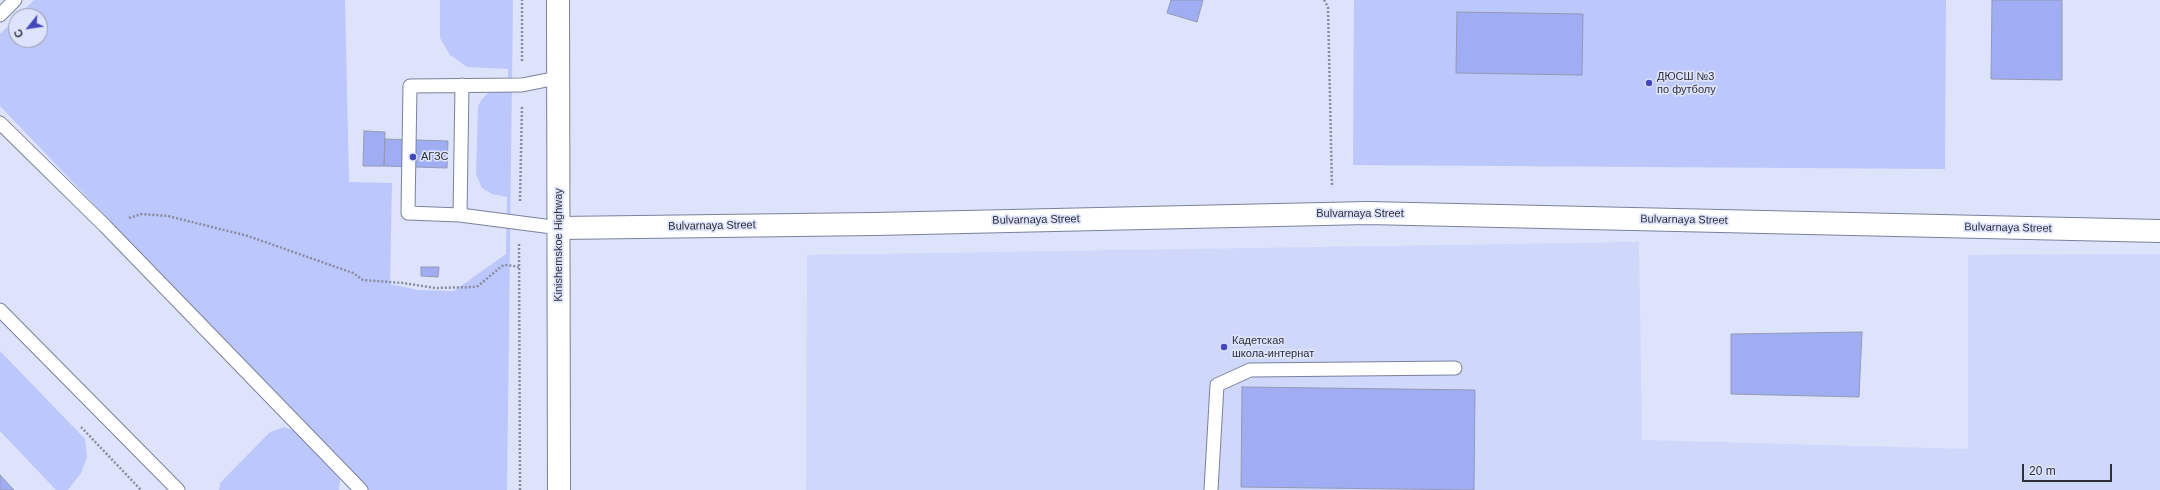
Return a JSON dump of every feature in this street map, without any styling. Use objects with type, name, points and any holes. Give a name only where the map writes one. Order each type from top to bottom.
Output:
[{"type":"street","name":"Kinishemskoe Highway","points":[[558,0],[557,78],[560,228],[560,490]]},
{"type":"street","name":"Bulvarnaya Street","points":[[560,228],[882,224],[1383,213],[2160,231]]},
{"type":"lane","points":[[0,15],[15,0]]},
{"type":"lane","points":[[557,78],[522,85],[410,86],[408,213],[460,215],[560,228]]},
{"type":"lane","points":[[460,215],[462,85]]},
{"type":"lane","points":[[0,123],[106,226],[361,490]]},
{"type":"lane","points":[[0,310],[178,490]]},
{"type":"lane","points":[[1211,490],[1217,384],[1250,370],[1455,368]]},
{"type":"path","points":[[1324,0],[1328,7],[1333,214]]},
{"type":"path","points":[[106,226],[142,214],[168,216],[248,236],[353,273],[363,280],[403,283],[435,288],[478,286],[502,266],[507,265],[519,267]]},
{"type":"shaded area","points":[[34,0],[345,0],[349,182],[392,183],[390,284],[418,290],[454,291],[506,254],[507,197],[492,194],[482,188],[476,174],[478,106],[482,99],[491,90],[508,91],[508,69],[467,67],[450,55],[440,38],[440,0],[513,0],[507,490],[368,490],[0,106],[0,34],[8,26],[8,48],[48,48],[48,8],[26,8]]},
{"type":"shaded area","name":"ДЮСШ №3 по футболу","points":[[1354,0],[1946,0],[1945,169],[1353,165]]},
{"type":"shaded area","name":"Кадетская школа-интернат","points":[[1639,242],[1642,440],[1968,449],[1968,255],[2160,254],[2160,490],[806,490],[807,255]]},
{"type":"shaded area","points":[[0,351],[85,439],[87,457],[81,473],[68,490],[56,490],[0,431]]},
{"type":"shaded area","points":[[284,427],[296,431],[335,472],[340,480],[339,490],[219,490],[220,483],[270,432]]},
{"type":"building","points":[[1171,0],[1203,0],[1197,22],[1167,13]]},
{"type":"building","points":[[1992,0],[2062,0],[2062,80],[1991,79]]},
{"type":"building","points":[[1457,12],[1583,14],[1582,75],[1456,73]]},
{"type":"building","points":[[364,131],[385,132],[384,166],[363,166]]},
{"type":"building","points":[[385,139],[448,141],[447,168],[384,166]]},
{"type":"building","points":[[421,267],[439,267],[438,277],[421,276]]},
{"type":"building","points":[[1862,332],[1859,397],[1731,394],[1731,334]]},
{"type":"building","points":[[1242,387],[1475,390],[1474,490],[1241,487]]},
{"type":"building","points":[[0,475],[14,490],[0,490]]},
{"type":"place","name":"ДЮСШ №3 по футболу","points":[[1649,83]]},
{"type":"place","name":"АГЗС","points":[[413,157]]},
{"type":"place","name":"Кадетская школа-интернат","points":[[1224,347]]}]
